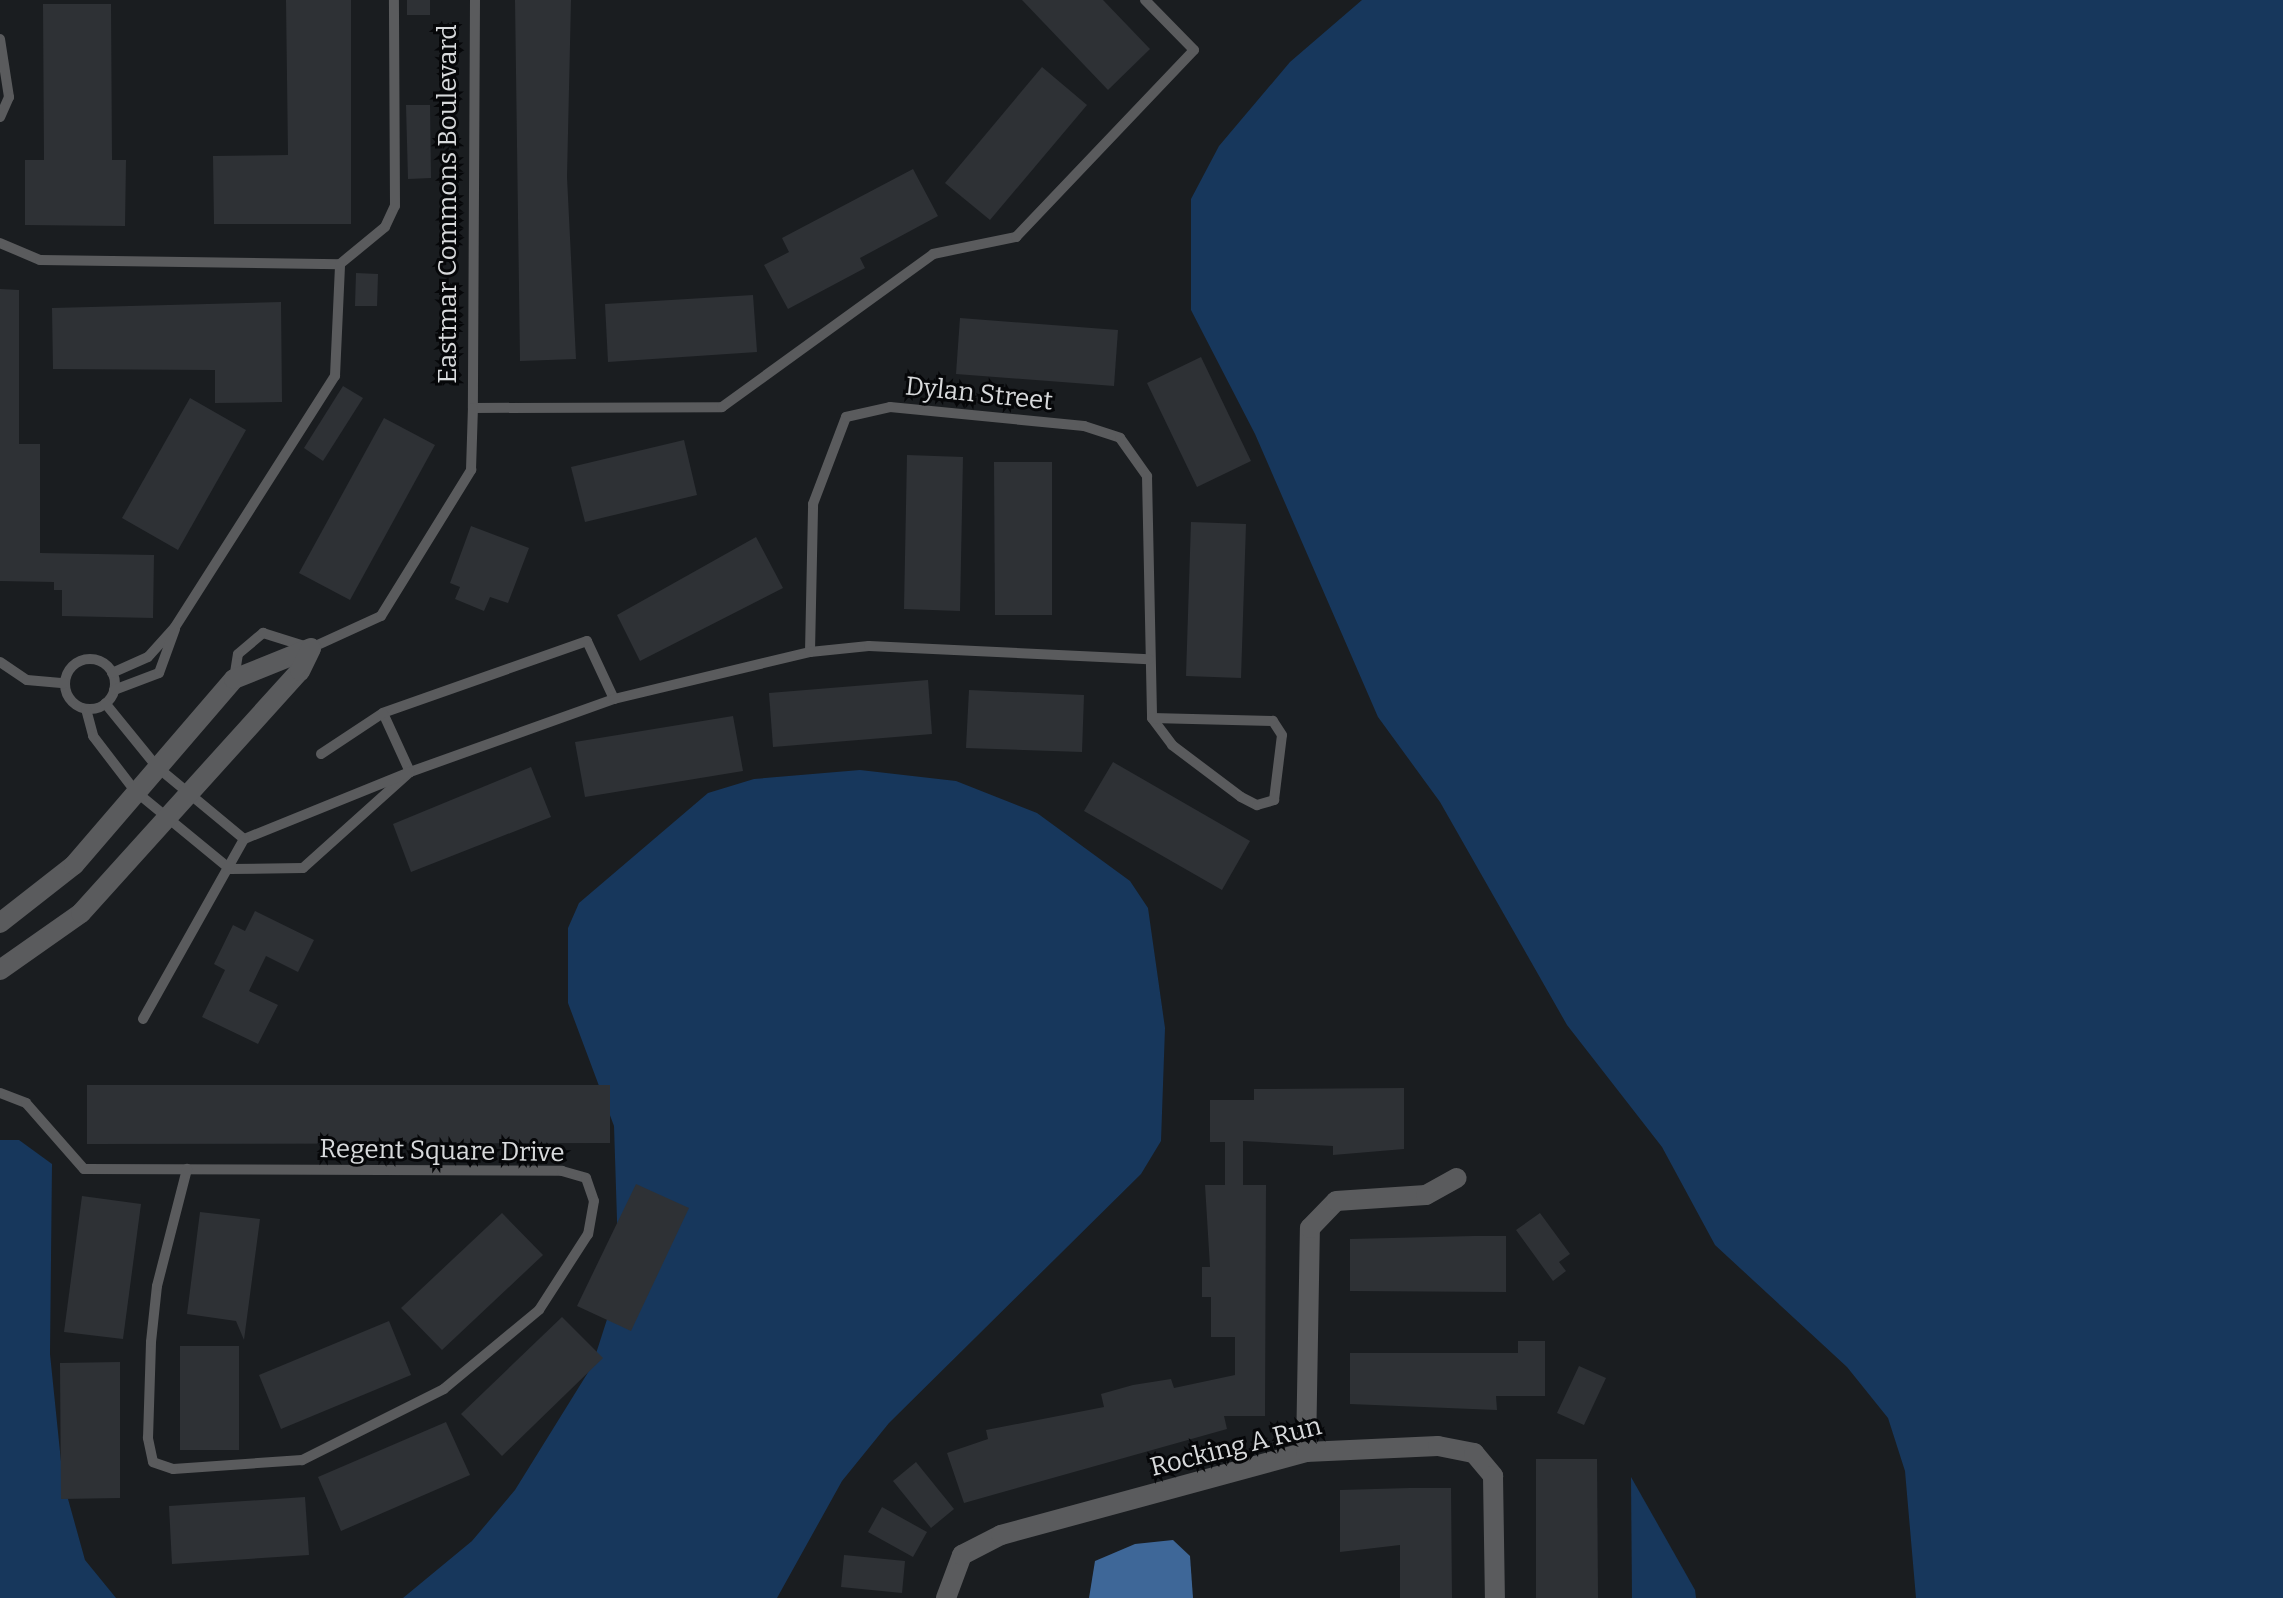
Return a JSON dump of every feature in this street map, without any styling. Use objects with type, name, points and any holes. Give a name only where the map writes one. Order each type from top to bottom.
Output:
[{"type":"street","name":"Eastmar Commons Boulevard","points":[[0,923],[74,865],[234,679],[311,648]]},
{"type":"street","points":[[0,970],[81,913],[164,816],[300,671],[311,648]]},
{"type":"street","points":[[1306,1452],[1310,1228],[1336,1201],[1426,1195],[1457,1178]]},
{"type":"street","name":"Rocking A Run","points":[[946,1598],[956,1563],[979,1542],[1306,1452],[1448,1447],[1479,1457],[1496,1492],[1495,1598]]},
{"type":"lane","points":[[0,243],[40,260],[340,264],[385,227],[395,206],[394,0]]},
{"type":"lane","name":"Eastmar Commons Boulevard","points":[[311,648],[381,616],[471,470],[475,0]]},
{"type":"lane","name":"Eastmar Commons Boulevard","points":[[473,408],[722,407],[933,254],[1016,237],[1194,50],[1145,0]]},
{"type":"lane","points":[[0,39],[9,97],[0,117]]},
{"type":"lane","points":[[112,673],[148,657],[175,627],[335,376],[340,264]]},
{"type":"lane","name":"Dylan Street","points":[[810,652],[819,479],[846,417],[890,407],[1084,426],[1120,438],[1147,476],[1151,494],[1149,659],[1152,718]]},
{"type":"lane","points":[[64,683],[72,702],[86,709],[105,703],[114,690],[159,673],[175,627]]},
{"type":"lane","points":[[234,679],[238,654],[263,633],[311,648]]},
{"type":"lane","points":[[321,754],[383,713],[587,641],[614,699]]},
{"type":"lane","points":[[143,1019],[230,869],[244,839],[410,772],[614,699],[810,652],[869,646],[1149,659]]},
{"type":"lane","points":[[64,683],[80,661],[98,661],[112,673],[114,690]]},
{"type":"lane","points":[[0,662],[27,680],[64,683]]},
{"type":"lane","points":[[105,703],[157,767],[244,839]]},
{"type":"lane","points":[[86,709],[93,736],[135,791],[230,869],[303,868],[410,772]]},
{"type":"lane","points":[[383,713],[410,772]]},
{"type":"lane","points":[[1152,718],[1273,721],[1282,735],[1274,800],[1257,805],[1241,797],[1172,745],[1152,718]]},
{"type":"lane","name":"Regent Square Drive","points":[[0,1093],[26,1103],[61,1151],[84,1169],[187,1169],[562,1171],[586,1178],[594,1201],[588,1234],[539,1310],[444,1389],[302,1460],[173,1469],[153,1462],[148,1438],[151,1342],[157,1286],[187,1169]]},
{"type":"shaded area","points":[[1362,0],[2283,0],[2283,1598],[1916,1598],[1905,1471],[1888,1418],[1847,1367],[1715,1245],[1662,1147],[1567,1025],[1440,802],[1378,717],[1255,434],[1191,310],[1191,199],[1219,146],[1290,62]]},
{"type":"shaded area","points":[[860,770],[956,781],[1037,813],[1130,881],[1148,908],[1165,1028],[1161,1141],[1141,1174],[889,1423],[842,1481],[777,1598],[403,1598],[472,1541],[515,1490],[592,1366],[619,1282],[614,1126],[568,1003],[568,928],[579,903],[708,793],[754,779]]},
{"type":"shaded area","points":[[0,1140],[19,1140],[52,1164],[50,1354],[63,1481],[85,1560],[116,1598],[0,1598]]},
{"type":"shaded area","points":[[1631,1477],[1695,1590],[1696,1598],[1632,1598]]},
{"type":"shaded area","points":[[1173,1540],[1190,1556],[1193,1598],[1089,1598],[1095,1561],[1135,1544]]},
{"type":"building","points":[[286,0],[351,0],[351,224],[214,224],[213,156],[288,155]]},
{"type":"building","points":[[407,0],[430,0],[430,15],[407,15]]},
{"type":"building","points":[[515,0],[571,0],[567,177],[576,359],[520,361]]},
{"type":"building","points":[[1022,0],[1103,0],[1150,49],[1108,90]]},
{"type":"building","points":[[43,4],[111,4],[112,160],[126,160],[125,226],[25,225],[25,160],[44,160]]},
{"type":"building","points":[[1042,67],[1087,105],[990,220],[945,183]]},
{"type":"building","points":[[406,105],[430,105],[431,178],[408,179]]},
{"type":"building","points":[[913,169],[938,216],[860,258],[865,268],[788,309],[764,265],[789,252],[782,238]]},
{"type":"building","points":[[356,273],[378,274],[377,306],[355,306]]},
{"type":"building","points":[[0,289],[19,290],[19,444],[40,444],[40,553],[154,555],[153,618],[62,616],[62,590],[54,590],[54,582],[0,581]]},
{"type":"building","points":[[753,295],[757,352],[608,362],[605,304]]},
{"type":"building","points":[[281,302],[282,402],[215,403],[215,370],[53,369],[52,308]]},
{"type":"building","points":[[960,318],[1118,330],[1114,386],[956,374]]},
{"type":"building","points":[[1201,357],[1251,461],[1197,487],[1147,383]]},
{"type":"building","points":[[343,386],[363,398],[323,461],[304,448]]},
{"type":"building","points":[[190,398],[246,430],[178,550],[122,518]]},
{"type":"building","points":[[384,418],[435,445],[350,600],[299,573]]},
{"type":"building","points":[[684,440],[697,495],[585,522],[571,467]]},
{"type":"building","points":[[907,455],[963,457],[960,611],[904,609]]},
{"type":"building","points":[[994,462],[1052,462],[1052,615],[995,615]]},
{"type":"building","points":[[1191,522],[1246,524],[1241,678],[1186,676]]},
{"type":"building","points":[[471,526],[529,548],[508,603],[490,597],[484,611],[455,599],[460,587],[450,583]]},
{"type":"building","points":[[756,537],[783,588],[640,661],[617,615]]},
{"type":"building","points":[[928,680],[932,734],[773,747],[769,693]]},
{"type":"building","points":[[969,690],[1084,695],[1082,752],[966,748]]},
{"type":"building","points":[[733,716],[743,771],[585,797],[575,742]]},
{"type":"building","points":[[1113,762],[1250,841],[1222,890],[1084,811]]},
{"type":"building","points":[[531,767],[551,817],[411,872],[393,824]]},
{"type":"building","points":[[255,911],[314,940],[298,972],[266,956],[249,991],[278,1005],[258,1044],[202,1017],[225,970],[214,964],[233,925],[245,931]]},
{"type":"building","points":[[87,1085],[610,1085],[610,1143],[87,1144]]},
{"type":"building","points":[[1404,1088],[1404,1149],[1333,1155],[1333,1146],[1243,1141],[1243,1185],[1266,1185],[1265,1416],[1224,1416],[1227,1429],[964,1503],[947,1453],[988,1439],[986,1430],[1104,1407],[1101,1394],[1133,1385],[1171,1379],[1174,1388],[1235,1375],[1235,1337],[1211,1337],[1211,1297],[1202,1297],[1202,1267],[1210,1267],[1205,1185],[1225,1185],[1225,1142],[1210,1142],[1210,1100],[1254,1100],[1254,1089]]},
{"type":"building","points":[[636,1184],[689,1208],[631,1331],[577,1306]]},
{"type":"building","points":[[82,1196],[141,1204],[123,1339],[64,1332]]},
{"type":"building","points":[[200,1212],[260,1219],[244,1340],[236,1321],[187,1314]]},
{"type":"building","points":[[502,1213],[543,1255],[442,1350],[401,1308]]},
{"type":"building","points":[[1540,1213],[1570,1254],[1559,1262],[1566,1271],[1553,1281],[1516,1230]]},
{"type":"building","points":[[1506,1236],[1506,1292],[1350,1291],[1350,1239]]},
{"type":"building","points":[[562,1317],[603,1358],[502,1456],[461,1414]]},
{"type":"building","points":[[389,1321],[411,1375],[281,1429],[259,1375]]},
{"type":"building","points":[[1518,1341],[1545,1341],[1545,1396],[1496,1396],[1497,1410],[1350,1404],[1350,1353],[1518,1353]]},
{"type":"building","points":[[180,1346],[239,1346],[239,1450],[180,1450]]},
{"type":"building","points":[[120,1362],[120,1498],[61,1499],[60,1363]]},
{"type":"building","points":[[1579,1366],[1606,1378],[1584,1425],[1557,1413]]},
{"type":"building","points":[[446,1422],[470,1475],[341,1531],[318,1477]]},
{"type":"building","points":[[1536,1459],[1597,1459],[1598,1598],[1536,1598]]},
{"type":"building","points":[[916,1462],[954,1509],[931,1528],[893,1481]]},
{"type":"building","points":[[1451,1488],[1452,1598],[1400,1598],[1400,1545],[1340,1552],[1340,1490]]},
{"type":"building","points":[[305,1497],[309,1555],[172,1564],[169,1506]]},
{"type":"building","points":[[882,1507],[927,1532],[913,1557],[868,1532]]},
{"type":"building","points":[[844,1555],[905,1561],[902,1593],[841,1587]]}]
